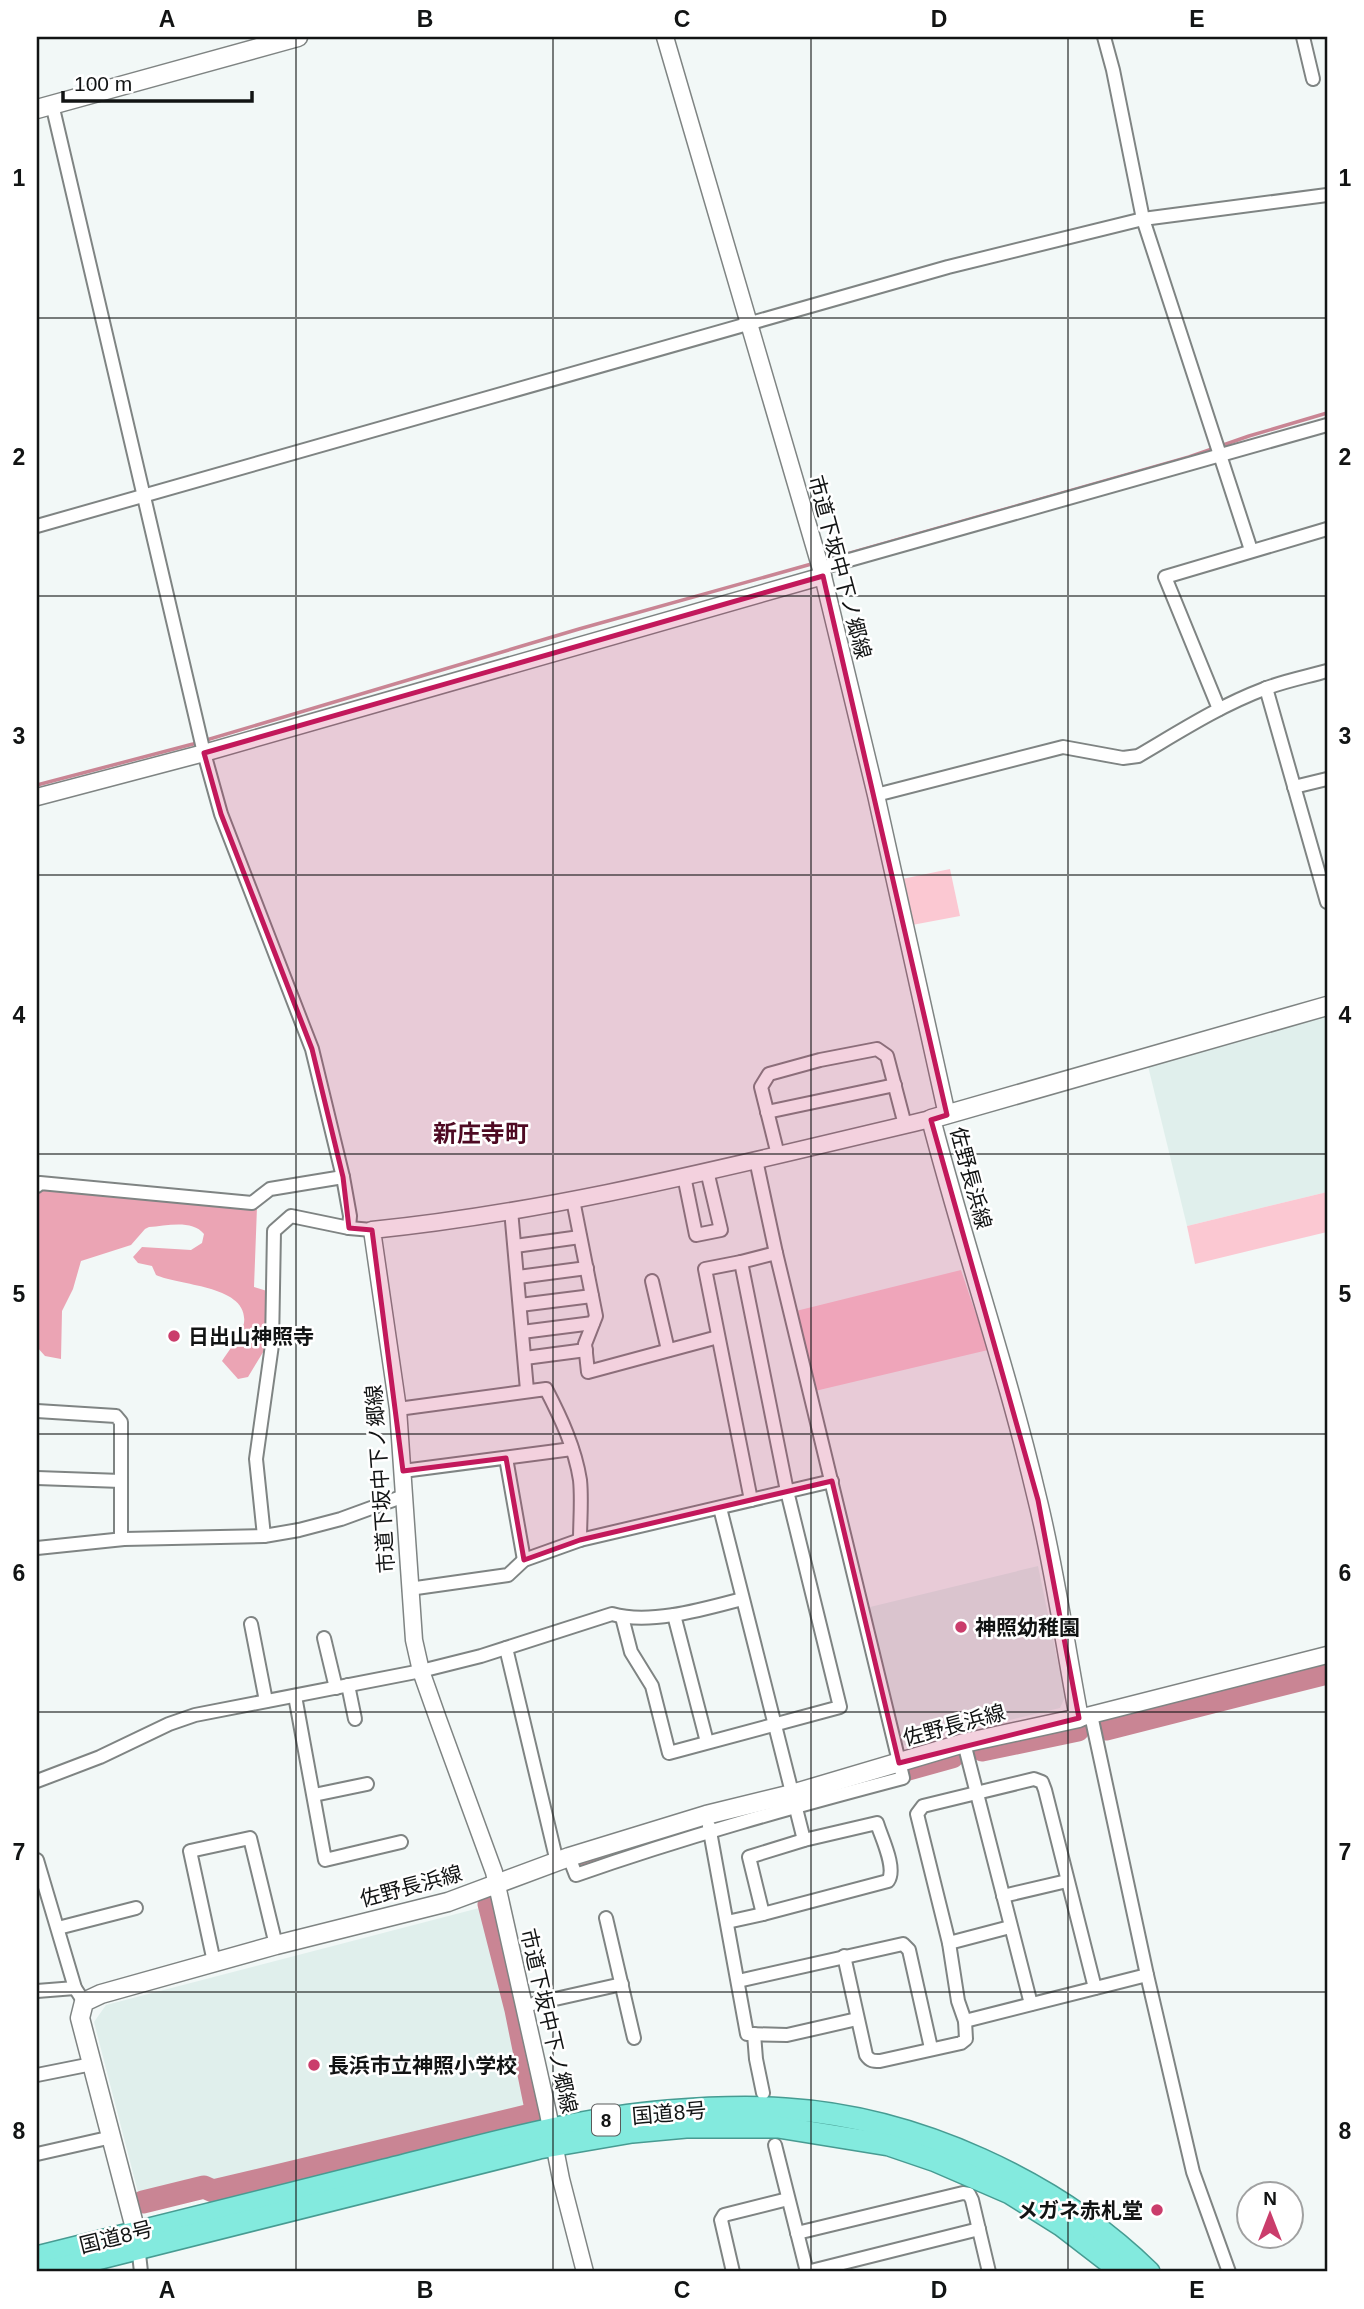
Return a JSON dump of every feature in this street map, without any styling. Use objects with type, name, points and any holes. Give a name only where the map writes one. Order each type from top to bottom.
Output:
[{"type":"highway","name":"国道8号","points":[[37,2257],[137,2240],[665,2111],[785,2109],[839,2115],[901,2131],[949,2146],[1004,2170],[1066,2205],[1126,2250],[1149,2272]]},
{"type":"highway","name":"国道8号","points":[[553,2137],[686,2127],[778,2127],[889,2145],[936,2161],[1010,2193],[1061,2225],[1122,2272]]},
{"type":"highway","name":"国道8号","points":[[45,2272],[137,2240]]},
{"type":"main road","points":[[45,106],[298,37]]},
{"type":"main road","name":"佐野長浜線","points":[[79,1995],[101,1994],[276,1945],[448,1902],[517,1875],[901,1769],[964,1743],[1085,1716],[1038,1500],[1014,1408],[957,1218],[939,1117],[1327,1006]]},
{"type":"main road","points":[[79,1995],[80,2018],[137,2240]]},
{"type":"street","name":"市道下坂中下ノ郷線","points":[[665,37],[820,566],[876,795],[939,1117]]},
{"type":"street","points":[[1104,37],[1143,219],[1251,550]]},
{"type":"street","points":[[1303,37],[1313,79]]},
{"type":"street","points":[[45,106],[144,495],[202,745],[221,814],[312,1049],[343,1177],[350,1216],[349,1228]]},
{"type":"street","points":[[37,526],[948,267],[1143,219],[1327,195]]},
{"type":"street","points":[[37,797],[202,745],[820,566],[1220,457],[1327,425]]},
{"type":"street","points":[[1219,709],[1165,577],[1327,529]]},
{"type":"street","points":[[876,795],[1063,747],[1123,758],[1138,756],[1219,709],[1266,688],[1327,671]]},
{"type":"street","points":[[1266,688],[1327,902]]},
{"type":"street","points":[[1294,787],[1327,779]]},
{"type":"street","points":[[778,1155],[761,1087],[768,1074],[820,1060],[877,1049],[887,1056],[905,1125]]},
{"type":"street","points":[[767,1112],[895,1085]]},
{"type":"street","points":[[264,1536],[256,1459],[272,1345],[274,1231],[291,1216],[372,1230],[411,1226],[573,1200],[939,1117]]},
{"type":"street","points":[[756,1160],[901,1769]]},
{"type":"street","points":[[684,1176],[696,1235],[721,1230],[707,1171]]},
{"type":"street","points":[[37,1186],[40,1183],[252,1203],[270,1188],[343,1177]]},
{"type":"street","points":[[573,1200],[596,1316],[584,1344],[589,1372],[718,1337]]},
{"type":"street","points":[[511,1210],[527,1391]]},
{"type":"street","name":"市道下坂中下ノ郷線","points":[[372,1230],[398,1409],[414,1640],[421,1671],[495,1872],[571,2227],[585,2272]]},
{"type":"street","points":[[515,1246],[580,1237]]},
{"type":"street","points":[[751,1500],[705,1269],[776,1253]]},
{"type":"street","points":[[622,1617],[631,1652],[652,1686],[669,1753],[840,1707],[788,1491],[741,1262]]},
{"type":"street","points":[[518,1277],[587,1268]]},
{"type":"street","points":[[652,1280],[668,1350]]},
{"type":"street","points":[[520,1305],[592,1296]]},
{"type":"street","points":[[522,1332],[593,1323]]},
{"type":"street","points":[[525,1358],[586,1350]]},
{"type":"street","points":[[398,1409],[546,1389],[561,1418],[580,1482],[579,1540]]},
{"type":"street","points":[[37,1411],[116,1416],[121,1422],[121,1539]]},
{"type":"street","points":[[402,1471],[572,1449]]},
{"type":"street","points":[[506,1458],[524,1560]]},
{"type":"street","points":[[37,1478],[121,1482]]},
{"type":"street","points":[[409,1589],[508,1575],[524,1560],[579,1540],[832,1481]]},
{"type":"street","points":[[37,1548],[121,1539],[264,1536],[341,1519],[404,1496]]},
{"type":"street","points":[[720,1508],[804,1840]]},
{"type":"street","points":[[37,1781],[195,1715],[421,1671],[506,1648],[612,1614],[622,1617],[674,1615],[742,1600]]},
{"type":"street","points":[[674,1615],[707,1742]]},
{"type":"street","points":[[251,1624],[266,1701]]},
{"type":"street","points":[[324,1638],[355,1719]]},
{"type":"street","points":[[506,1648],[568,1863]]},
{"type":"street","points":[[1229,2272],[1193,2172],[1085,1716],[1327,1655]]},
{"type":"street","points":[[296,1696],[325,1860],[401,1842]]},
{"type":"street","points":[[964,1743],[1031,2004]]},
{"type":"street","points":[[844,1956],[866,2055],[872,2061],[961,2043],[966,2039],[965,2021],[958,2001],[948,1942],[918,1814],[923,1806],[1034,1779],[1042,1782],[1095,1988]]},
{"type":"street","points":[[314,1795],[367,1784]]},
{"type":"street","points":[[727,1922],[763,1914],[883,1883],[891,1878],[892,1869],[877,1823],[804,1840],[749,1857],[763,1914]]},
{"type":"street","points":[[708,1824],[747,2034],[787,2035],[858,2019]]},
{"type":"street","points":[[214,1962],[190,1851],[250,1838],[276,1945]]},
{"type":"street","points":[[37,1860],[79,1995],[37,1991]]},
{"type":"street","points":[[1003,1896],[1067,1881]]},
{"type":"street","points":[[58,1928],[136,1908]]},
{"type":"street","points":[[606,1918],[634,2038]]},
{"type":"street","points":[[948,1942],[1010,1927]]},
{"type":"street","points":[[738,1981],[903,1944],[909,1950],[931,2049]]},
{"type":"street","points":[[965,2021],[1147,1975]]},
{"type":"street","points":[[524,2006],[622,1984]]},
{"type":"street","points":[[754,2034],[763,2093]]},
{"type":"street","points":[[37,2075],[92,2064]]},
{"type":"street","points":[[37,2154],[112,2137]]},
{"type":"street","points":[[775,2145],[807,2272],[979,2229]]},
{"type":"street","points":[[797,2233],[963,2193],[969,2194],[989,2272]]},
{"type":"street","points":[[733,2272],[721,2220],[724,2216],[788,2199]]},
{"type":"street","points":[[137,2240],[141,2272]]},
{"type":"highlighted area","points":[[823,576],[947,1115],[931,1120],[1038,1500],[1079,1718],[899,1763],[832,1481],[580,1540],[524,1560],[506,1458],[403,1471],[372,1230],[349,1228],[343,1177],[312,1049],[221,814],[204,753]]},
{"type":"shaded area","points":[[950,869],[960,916],[912,925],[902,879]]},
{"type":"shaded area","points":[[1327,1014],[1327,1192],[1187,1226],[1148,1066]]},
{"type":"shaded area","points":[[41,1187],[257,1207],[254,1287],[267,1291],[265,1349],[248,1377],[238,1379],[222,1361],[238,1338],[244,1323],[243,1310],[236,1301],[210,1289],[156,1275],[152,1266],[138,1263],[133,1257],[142,1247],[191,1250],[202,1243],[204,1234],[193,1226],[186,1225],[149,1227],[131,1245],[81,1261],[73,1289],[62,1311],[61,1359],[45,1356],[37,1347],[37,1192]]},
{"type":"shaded area","points":[[1327,1192],[1327,1232],[1195,1264],[1187,1226]]},
{"type":"shaded area","points":[[961,1270],[988,1350],[815,1391],[796,1311]]},
{"type":"shaded area","points":[[1038,1566],[1065,1697],[1060,1708],[898,1747],[866,1608]]},
{"type":"shaded area","name":"長浜市立神照小学校","points":[[483,1907],[504,1979],[533,2108],[528,2112],[331,2160],[332,2166],[222,2192],[219,2186],[212,2188],[203,2183],[140,2200],[94,2022],[106,2005]]},
{"type":"waterway","points":[[822,561],[1189,457],[1327,413]]},
{"type":"waterway","points":[[37,785],[193,744],[579,629],[815,563]]},
{"type":"waterway","points":[[1106,1729],[1327,1673]]},
{"type":"waterway","points":[[982,1750],[1078,1730]]},
{"type":"waterway","points":[[876,1778],[952,1757]]},
{"type":"waterway","points":[[578,1864],[780,1805]]},
{"type":"waterway","points":[[143,2202],[204,2187],[213,2191],[531,2115],[536,2109],[516,2010],[489,1904]]},
{"type":"place","name":"日出山神照寺","points":[[174,1336]]},
{"type":"place","name":"神照幼稚園","points":[[961,1627]]},
{"type":"place","name":"長浜市立神照小学校","points":[[314,2065]]},
{"type":"place","name":"メガネ赤札堂","points":[[1157,2210]]},
{"type":"district","name":"新庄寺町","points":[[481,1133]]}]
